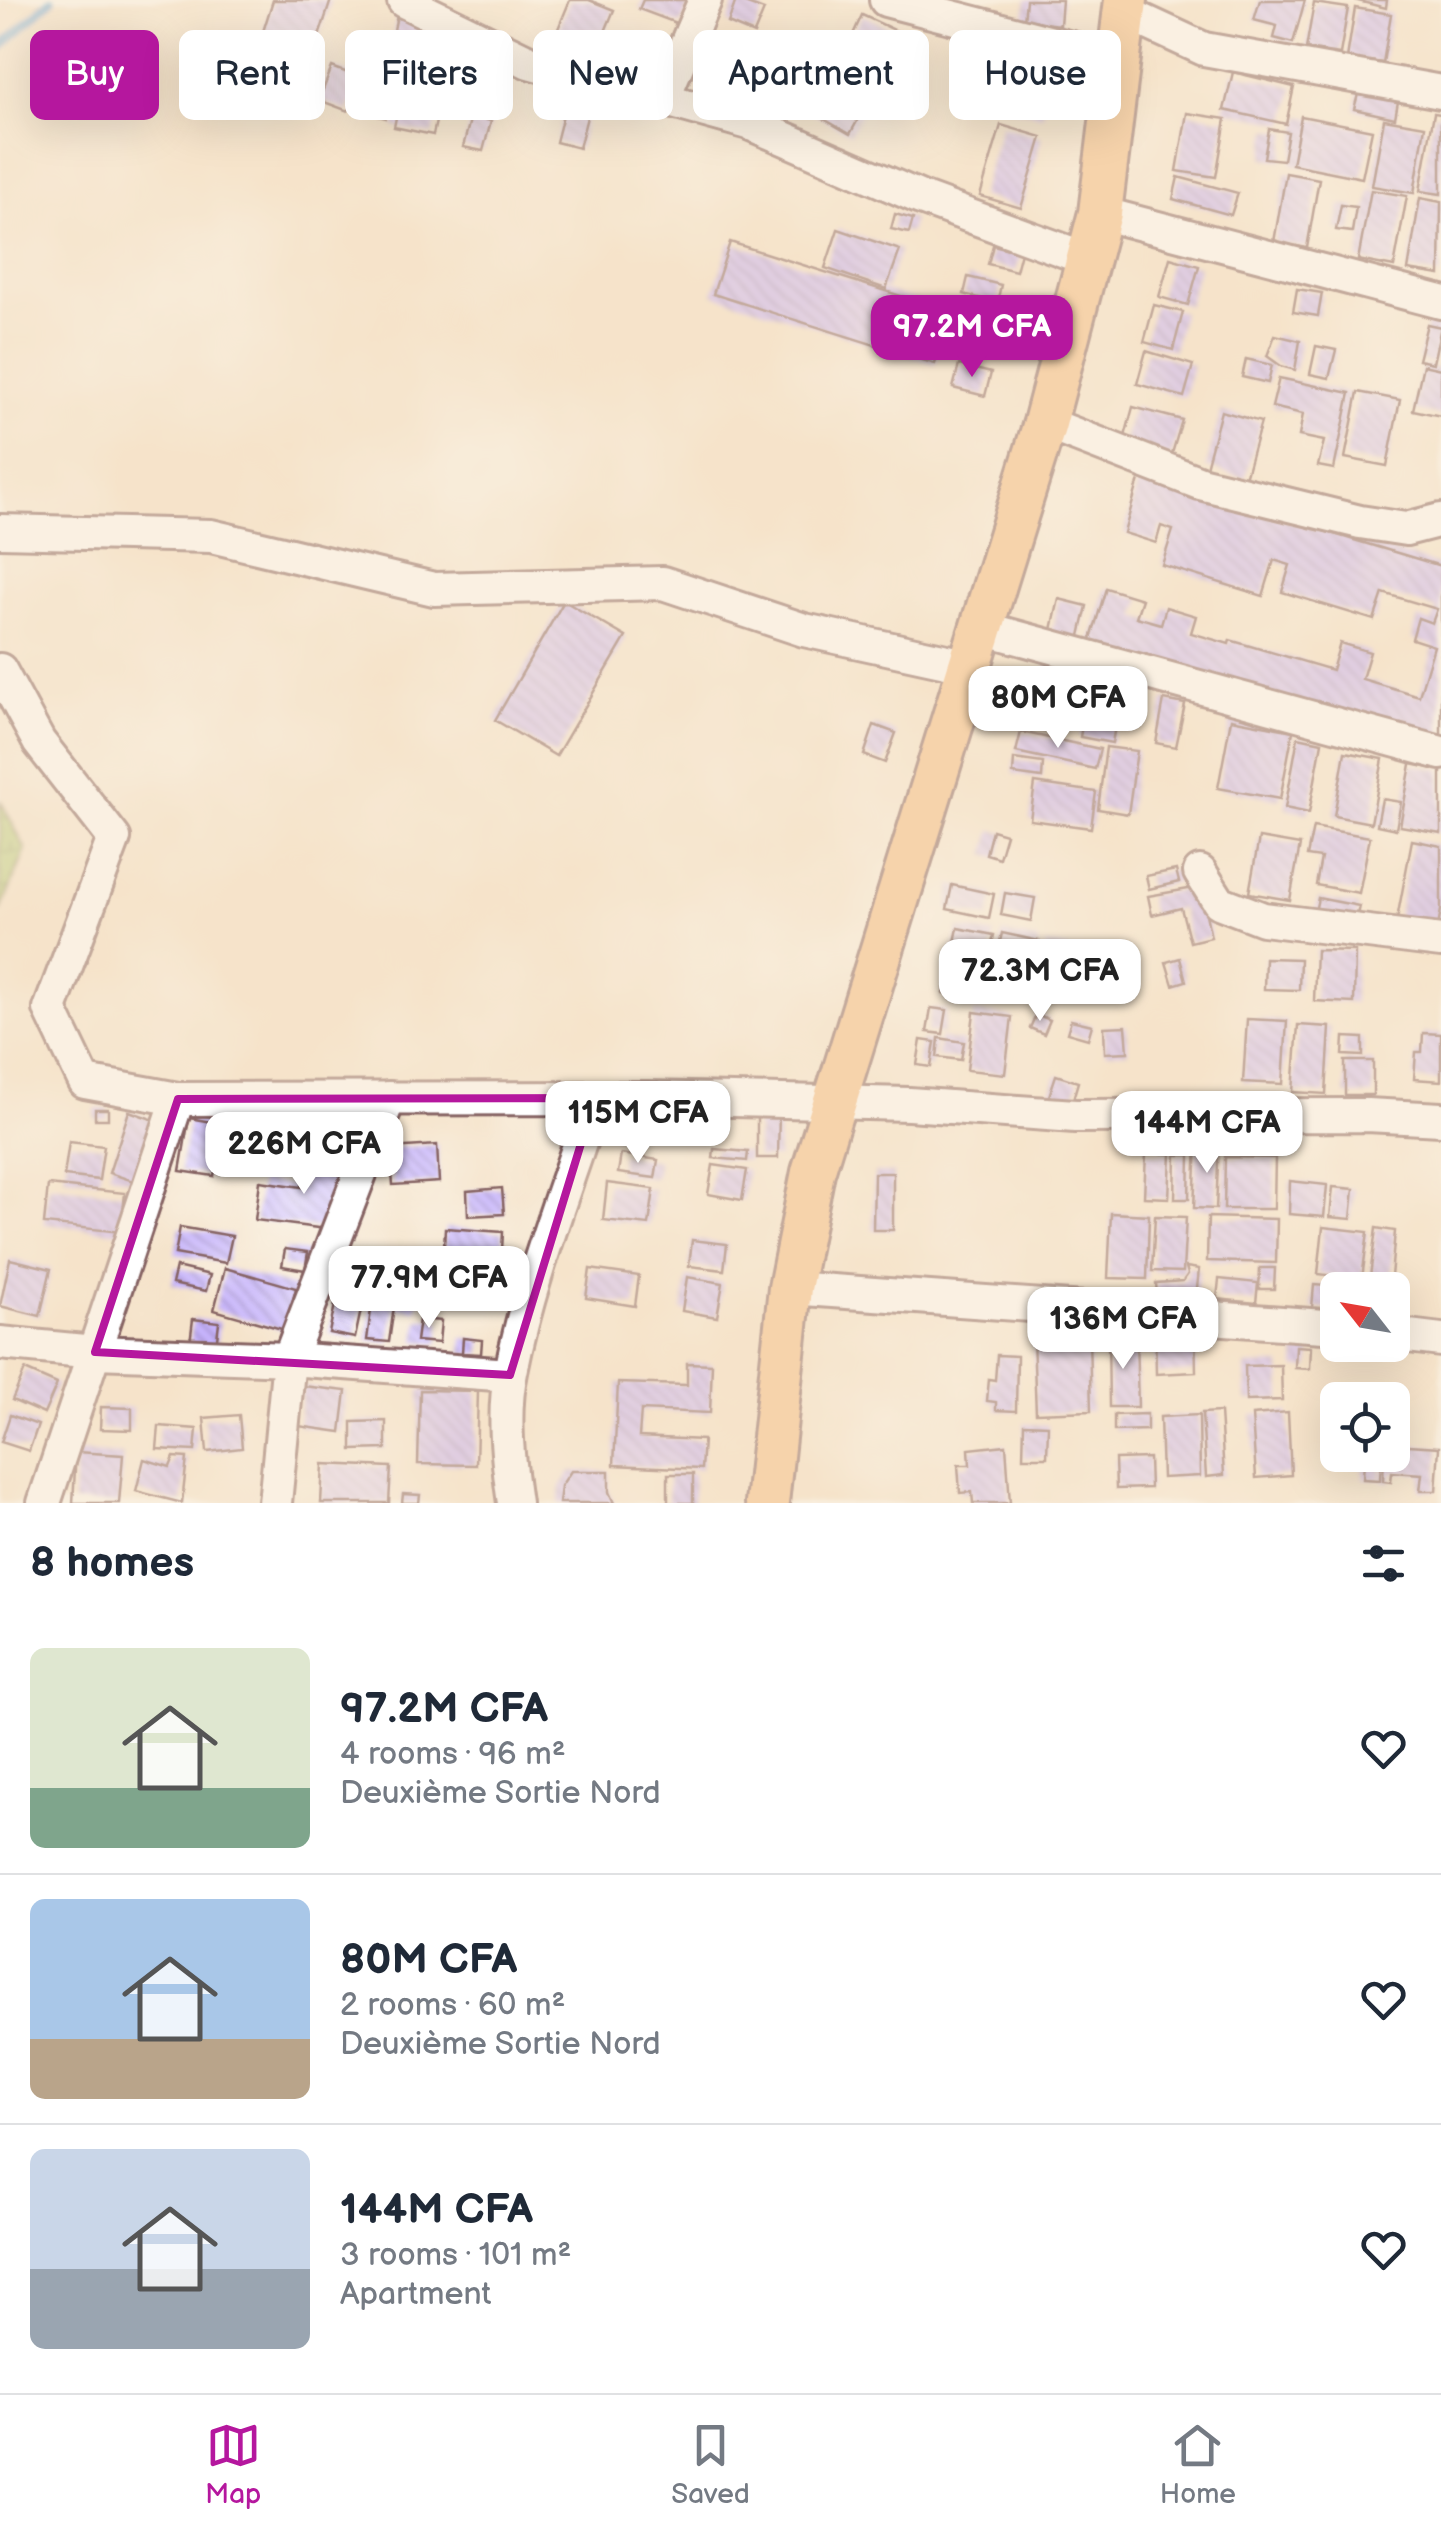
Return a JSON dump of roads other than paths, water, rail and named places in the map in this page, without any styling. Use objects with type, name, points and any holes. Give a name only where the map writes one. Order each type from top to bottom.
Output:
[{"type":"main road","points":[[1121,50],[1125,6]]},
{"type":"main road","points":[[767,1503],[790,1288],[813,1172],[1045,423],[1100,213],[1112,120]]},
{"type":"street","points":[[673,76],[706,0]]},
{"type":"street","points":[[886,0],[1001,30]]},
{"type":"street","points":[[404,1],[533,63]]},
{"type":"street","points":[[1125,6],[1204,49],[1441,92]]},
{"type":"street","points":[[673,104],[749,123],[921,198],[1088,259]]},
{"type":"street","points":[[1100,213],[1441,302]]},
{"type":"street","points":[[1045,423],[1200,483],[1360,522],[1406,529],[1441,520]]},
{"type":"street","points":[[0,531],[211,536],[434,589],[663,583],[804,630],[977,647],[1441,754]]},
{"type":"street","points":[[0,670],[39,742],[114,838],[50,1009],[85,1082],[178,1099],[595,1098],[909,1104],[1075,1116],[1368,1115],[1441,1120]]},
{"type":"street","points":[[1200,872],[1219,902],[1263,918],[1441,942]]},
{"type":"street","points":[[275,1503],[290,1359],[389,1098]]},
{"type":"street","points":[[514,1503],[509,1469],[510,1375],[533,1287],[595,1098]]},
{"type":"street","points":[[44,1503],[178,1099]]},
{"type":"street","points":[[790,1288],[1320,1325]]},
{"type":"street","points":[[1410,1336],[1441,1340]]},
{"type":"street","points":[[0,1343],[94,1352],[290,1359],[510,1375]]},
{"type":"waterway","points":[[0,48],[51,0]]}]
